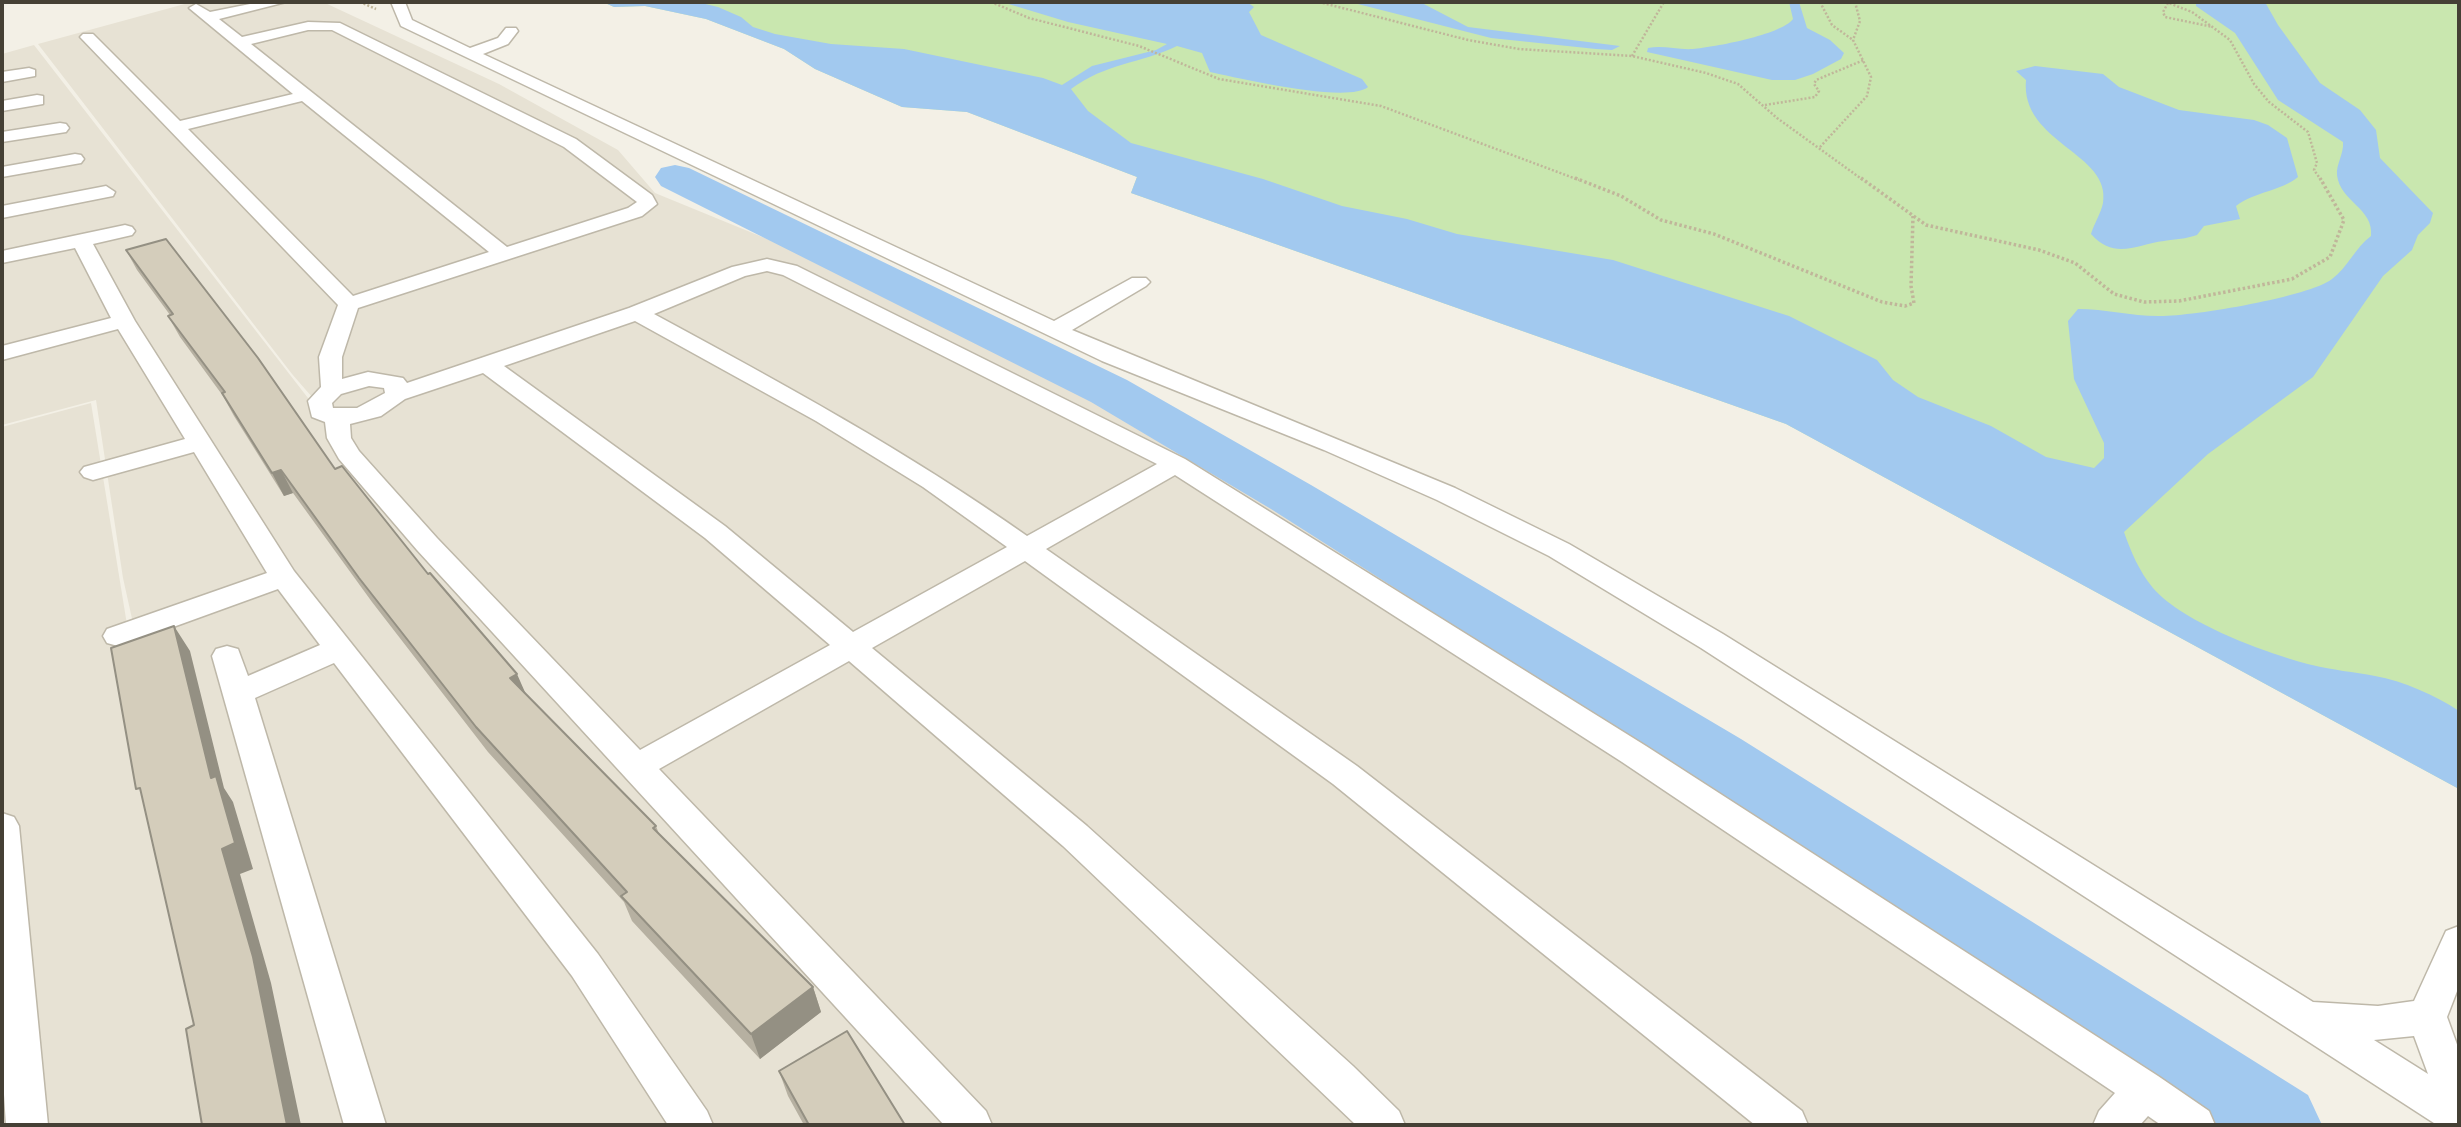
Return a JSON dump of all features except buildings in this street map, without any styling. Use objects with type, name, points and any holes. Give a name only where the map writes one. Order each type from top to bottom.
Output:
[{"type":"street","points":[[279,2],[202,12],[303,96],[505,255]]},
{"type":"street","points":[[398,2],[406,23],[1055,330],[1174,383],[1333,445],[1446,494],[1559,550],[1712,640],[2459,1115]]},
{"type":"street","points":[[241,42],[308,26],[335,26],[570,143],[648,204],[635,212],[349,304]]},
{"type":"street","points":[[470,53],[503,41],[511,31]]},
{"type":"street","points":[[88,37],[349,304]]},
{"type":"street","points":[[2,77],[29,73]]},
{"type":"street","points":[[176,127],[303,96]]},
{"type":"street","points":[[2,106],[37,100]]},
{"type":"street","points":[[2,137],[60,128]]},
{"type":"street","points":[[2,172],[75,159]]},
{"type":"street","points":[[2,212],[106,192]]},
{"type":"street","points":[[2,257],[125,231]]},
{"type":"street","points":[[81,240],[124,321],[284,577],[584,965],[691,1125]]},
{"type":"street","points":[[335,403],[374,411],[397,394],[637,313],[739,271],[767,265],[790,270],[1176,464],[1634,754],[2144,1088],[2194,1125]]},
{"type":"street","points":[[1055,330],[1139,282]]},
{"type":"street","points":[[349,304],[329,362],[328,375],[339,438],[348,454],[427,544],[971,1125]]},
{"type":"street","points":[[637,313],[849,431],[932,481],[1345,775],[1787,1125]]},
{"type":"street","points":[[2,352],[124,321]]},
{"type":"street","points":[[488,365],[715,532],[1075,836],[1339,1079],[1384,1125]]},
{"type":"street","points":[[335,403],[356,381],[379,379],[395,383],[397,394]]},
{"type":"street","points":[[93,472],[200,443]]},
{"type":"street","points":[[636,767],[1176,464]]},
{"type":"street","points":[[118,636],[284,577]]},
{"type":"street","points":[[237,693],[340,648]]},
{"type":"street","points":[[227,656],[365,1125]]},
{"type":"street","points":[[2,826],[27,1125]]},
{"type":"street","points":[[2459,942],[2427,1017],[2445,1066],[2459,1085]]},
{"type":"street","points":[[2309,1019],[2378,1023],[2427,1017]]},
{"type":"street","points":[[2114,1125],[2144,1088]]},
{"type":"path","points":[[991,2],[1029,18],[1139,46],[1219,79],[1381,106],[1420,118],[1620,196],[1661,220],[1714,234],[1882,302],[1905,306],[1914,303],[1911,286],[1913,216]]},
{"type":"path","points":[[1319,2],[1437,33],[1518,50],[1632,56],[1706,73],[1738,84],[1777,118],[1926,225],[2039,250],[2075,263],[2114,293],[2144,302],[2179,301],[2292,279],[2330,257],[2344,220],[2335,200],[2314,170],[2317,163],[2308,132],[2269,102],[2254,84],[2230,40],[2218,28],[2192,12],[2167,2],[2163,12],[2165,17],[2218,28]]},
{"type":"path","points":[[1632,56],[1642,35],[1664,2]]},
{"type":"path","points":[[1820,2],[1832,25],[1853,40],[1871,77],[1867,96],[1820,147]]},
{"type":"path","points":[[1853,40],[1860,29],[1861,15],[1855,2]]},
{"type":"path","points":[[1764,105],[1815,97],[1819,91],[1814,84],[1816,80],[1864,60]]},
{"type":"shaded area","points":[[192,2],[323,2],[499,84],[618,150],[655,193],[777,243],[1095,399],[1343,552],[2219,1125],[967,1125],[604,733],[292,374],[38,44]]},
{"type":"shaded area","points":[[34,45],[391,505],[953,1125],[244,1125],[123,578],[96,400],[2,425],[2,54]]},
{"type":"shaded area","points":[[91,403],[135,674],[229,1125],[2,1125],[2,427]]},
{"type":"green space","points":[[603,2],[2459,2],[2459,789],[1786,424],[1131,193],[1137,177],[967,112],[902,107],[815,69],[784,49],[706,19],[645,6],[614,7]]},
{"type":"water","points":[[603,2],[697,2],[718,7],[741,17],[753,27],[775,34],[831,44],[904,49],[1043,78],[1062,85],[1092,66],[1156,50],[1167,44],[1068,22],[1002,2],[1247,2],[1254,7],[1249,12],[1261,35],[1362,79],[1368,87],[1339,93],[1317,91],[1210,72],[1202,53],[1177,46],[1097,74],[1071,89],[1088,111],[1131,143],[1263,179],[1342,206],[1407,219],[1457,234],[1613,260],[1789,316],[1877,360],[1893,380],[1918,397],[1991,426],[2046,457],[2094,468],[2104,458],[2104,443],[2074,379],[2068,321],[2078,309],[2148,316],[2173,315],[2275,299],[2319,286],[2332,279],[2371,236],[2371,226],[2367,218],[2339,184],[2337,171],[2343,142],[2278,100],[2235,33],[2196,6],[2196,2],[2265,2],[2278,25],[2320,83],[2360,110],[2376,130],[2380,158],[2433,213],[2430,223],[2418,235],[2412,250],[2383,276],[2313,377],[2208,454],[2124,532],[2136,561],[2153,588],[2167,601],[2205,625],[2227,636],[2294,660],[2386,678],[2408,685],[2459,711],[2459,789],[1786,424],[1131,193],[1137,177],[967,112],[902,107],[815,69],[784,49],[706,19],[645,6],[614,7]]},
{"type":"water","points":[[1350,2],[1420,2],[1468,27],[1620,46],[1612,50],[1491,38]]},
{"type":"water","points":[[1789,2],[1799,2],[1807,28],[1830,40],[1844,53],[1841,59],[1795,80],[1772,80],[1647,52],[1648,48],[1654,47],[1703,48],[1762,35],[1786,25],[1793,19]]},
{"type":"water","points":[[2035,66],[2103,74],[2119,87],[2179,110],[2254,120],[2268,125],[2287,138],[2298,177],[2236,206],[2240,219],[2204,226],[2197,235],[2126,249],[2109,247],[2091,234],[2103,203],[2102,186],[2094,172],[2037,119],[2028,101],[2026,80],[2016,71]]},
{"type":"waterway","points":[[675,177],[1109,391],[1291,497],[1716,758],[2276,1125]]}]
